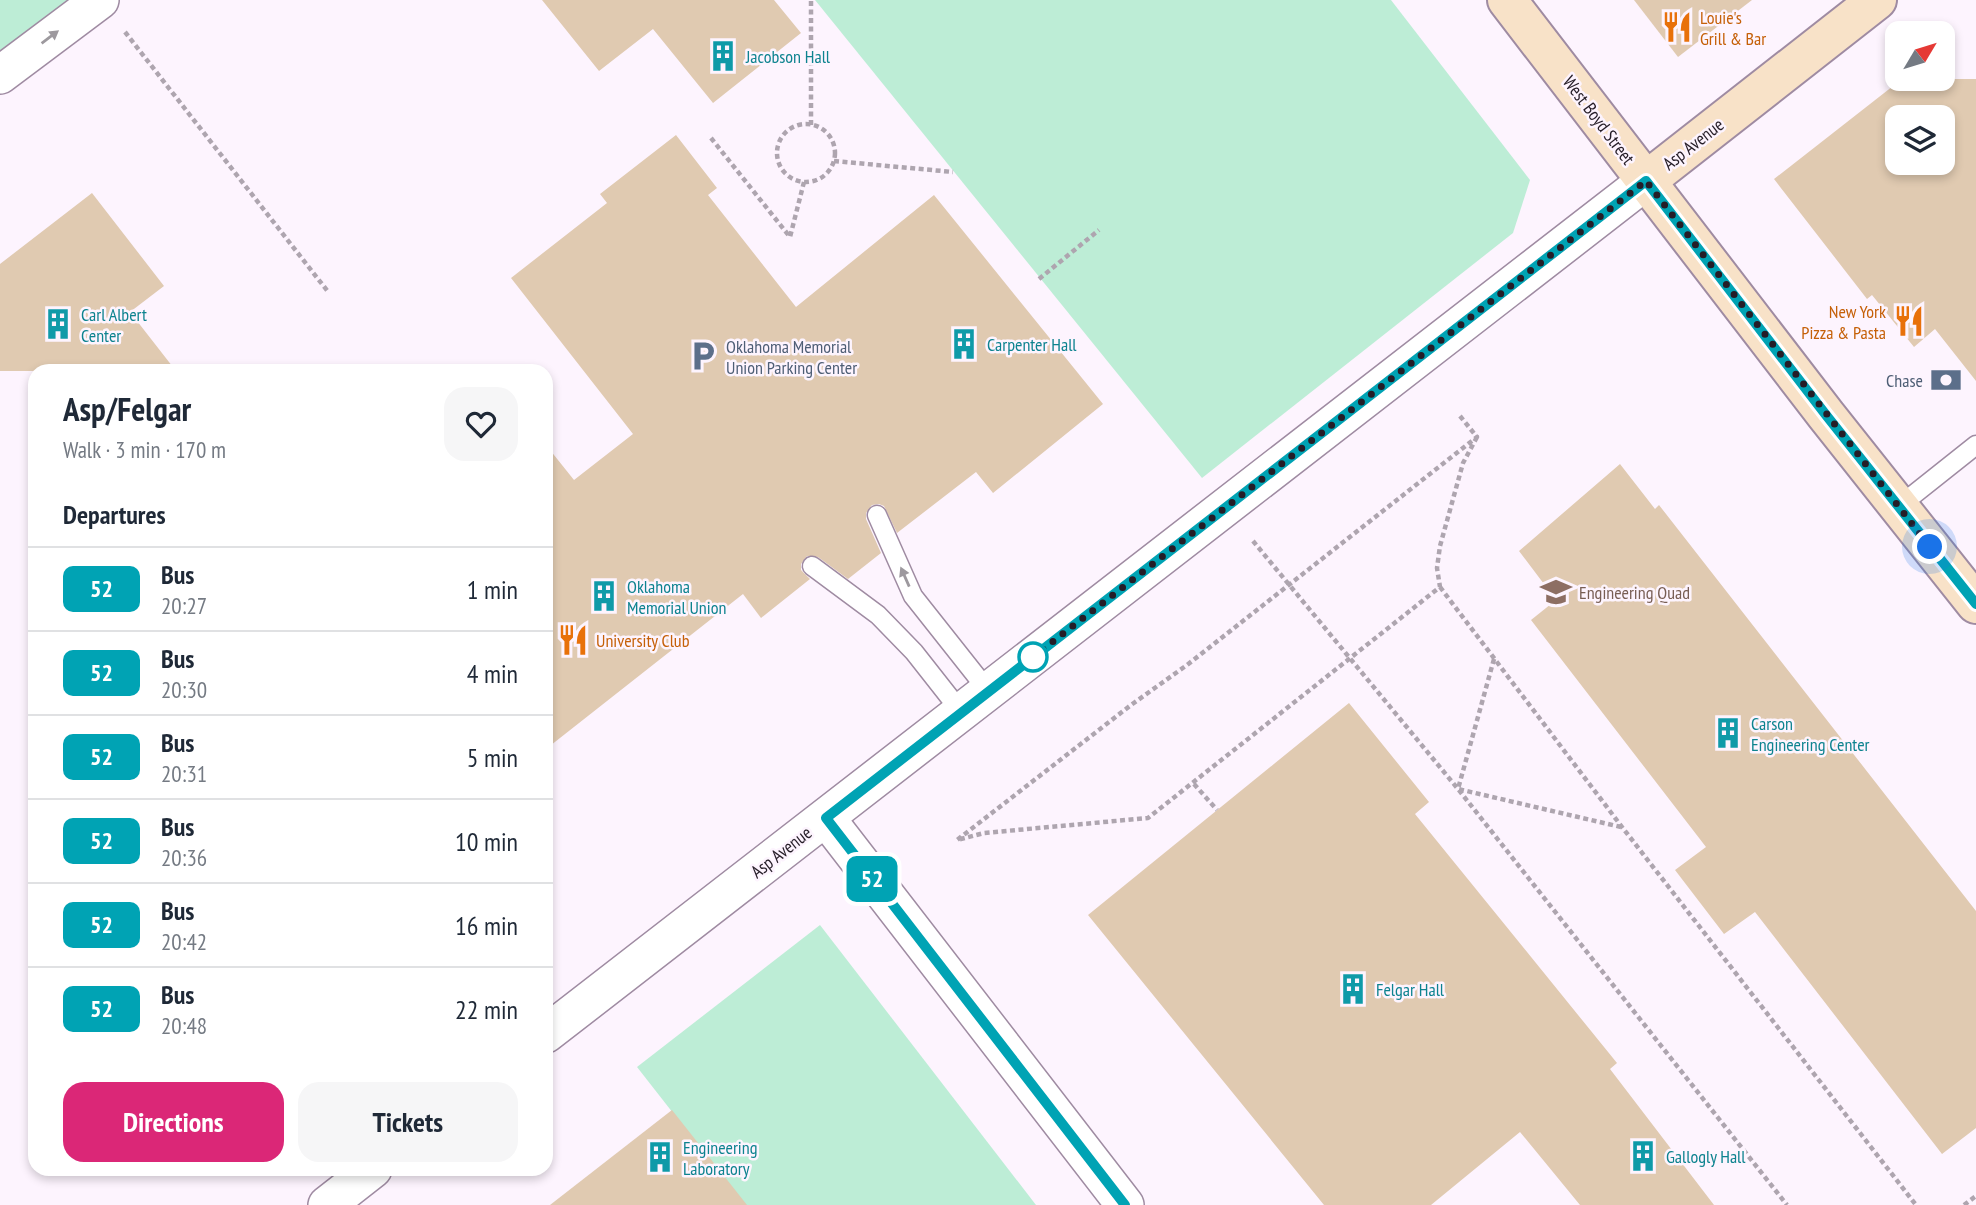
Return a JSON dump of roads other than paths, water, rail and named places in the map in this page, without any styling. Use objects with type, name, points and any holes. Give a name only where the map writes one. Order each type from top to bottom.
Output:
[{"type":"street","points":[[0,75],[100,0]]},
{"type":"street","name":"West Boyd Street","points":[[1507,0],[1976,604]]},
{"type":"street","name":"Asp Avenue","points":[[553,1029],[1877,0]]},
{"type":"street","points":[[826,818],[1125,1205]]},
{"type":"street","points":[[327,1205],[364,1176]]},
{"type":"lane","points":[[1898,506],[1976,445]]},
{"type":"lane","points":[[877,515],[914,596],[942,633],[976,702]]},
{"type":"lane","points":[[812,566],[878,615],[914,652],[976,702]]},
{"type":"place","name":"Louie's Grill & Bar","points":[[1677,27]]},
{"type":"place","name":"Jacobson Hall","points":[[723,56]]},
{"type":"place","name":"New York Pizza & Pasta","points":[[1909,321]]},
{"type":"place","name":"Carl Albert Center","points":[[58,324]]},
{"type":"place","name":"Carpenter Hall","points":[[964,344]]},
{"type":"place","name":"Oklahoma Memorial Union Parking Center","points":[[703,356]]},
{"type":"place","name":"Chase","points":[[1946,380]]},
{"type":"place","name":"Engineering Quad","points":[[1556,592]]},
{"type":"place","name":"Oklahoma Memorial Union","points":[[604,596]]},
{"type":"place","name":"University Club","points":[[573,640]]},
{"type":"place","name":"Carson Engineering Center","points":[[1728,733]]},
{"type":"place","name":"Felgar Hall","points":[[1353,989]]},
{"type":"place","name":"Gallogly Hall","points":[[1643,1156]]},
{"type":"place","name":"Engineering Laboratory","points":[[660,1157]]}]
